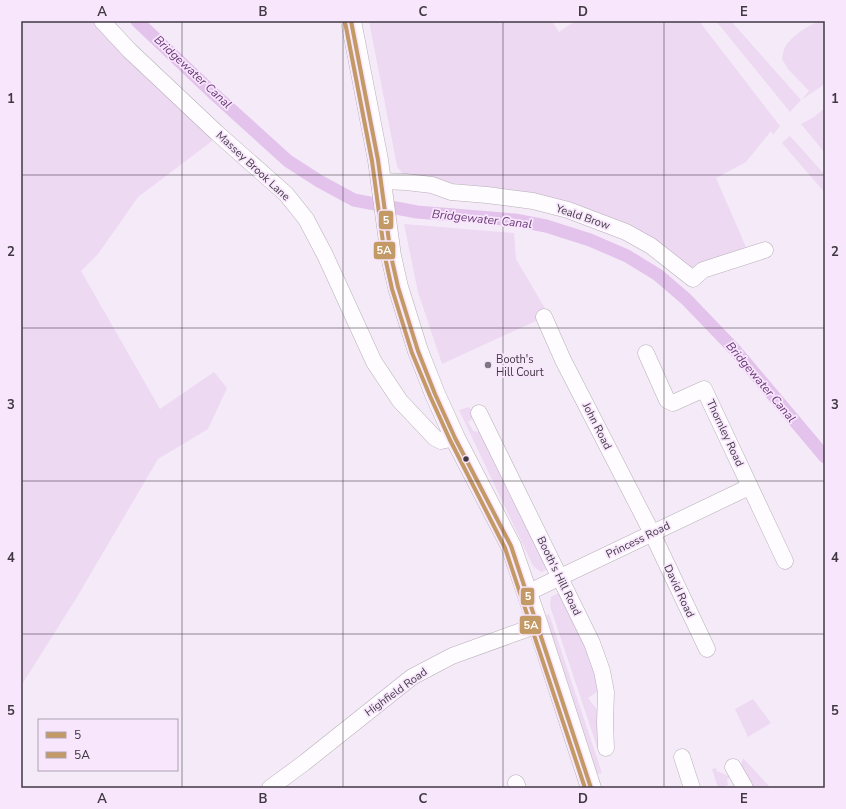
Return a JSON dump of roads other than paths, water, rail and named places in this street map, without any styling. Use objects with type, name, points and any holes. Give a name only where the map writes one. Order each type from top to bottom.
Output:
[{"type":"main road","points":[[351,21],[382,185],[384,213],[391,256],[418,352],[455,438],[506,535],[538,625],[591,788]]},
{"type":"street","name":"Massey Brook Lane","points":[[102,21],[130,51],[286,194],[306,219],[325,255],[374,362],[400,401],[424,429],[438,440],[444,441],[455,438]]},
{"type":"street","name":"Yeald Brow","points":[[382,185],[406,182],[432,185],[451,192],[488,194],[568,210],[626,232],[651,246],[693,279],[703,270],[765,250]]},
{"type":"street","name":"John Road","points":[[544,317],[563,360],[652,533]]},
{"type":"street","name":"Thornley Road","points":[[646,353],[668,400],[673,404],[704,389],[785,561]]},
{"type":"street","name":"Booth's Hill Road","points":[[479,413],[592,643],[602,671],[606,692],[606,748]]},
{"type":"street","name":"Princess Road","points":[[527,593],[749,487]]},
{"type":"street","name":"David Road","points":[[652,533],[706,649]]},
{"type":"street","name":"Highfield Road","points":[[270,788],[304,763],[412,677],[452,656],[538,625]]},
{"type":"street","points":[[682,757],[692,788]]},
{"type":"street","points":[[733,767],[745,788]]},
{"type":"waterway","name":"Bridgewater Canal","points":[[137,21],[288,161],[319,181],[354,200],[417,212],[515,220],[546,226],[590,240],[627,256],[658,275],[686,299],[735,350],[825,457]]},
{"type":"place","name":"Booth's Hill Court","points":[[488,365]]}]
